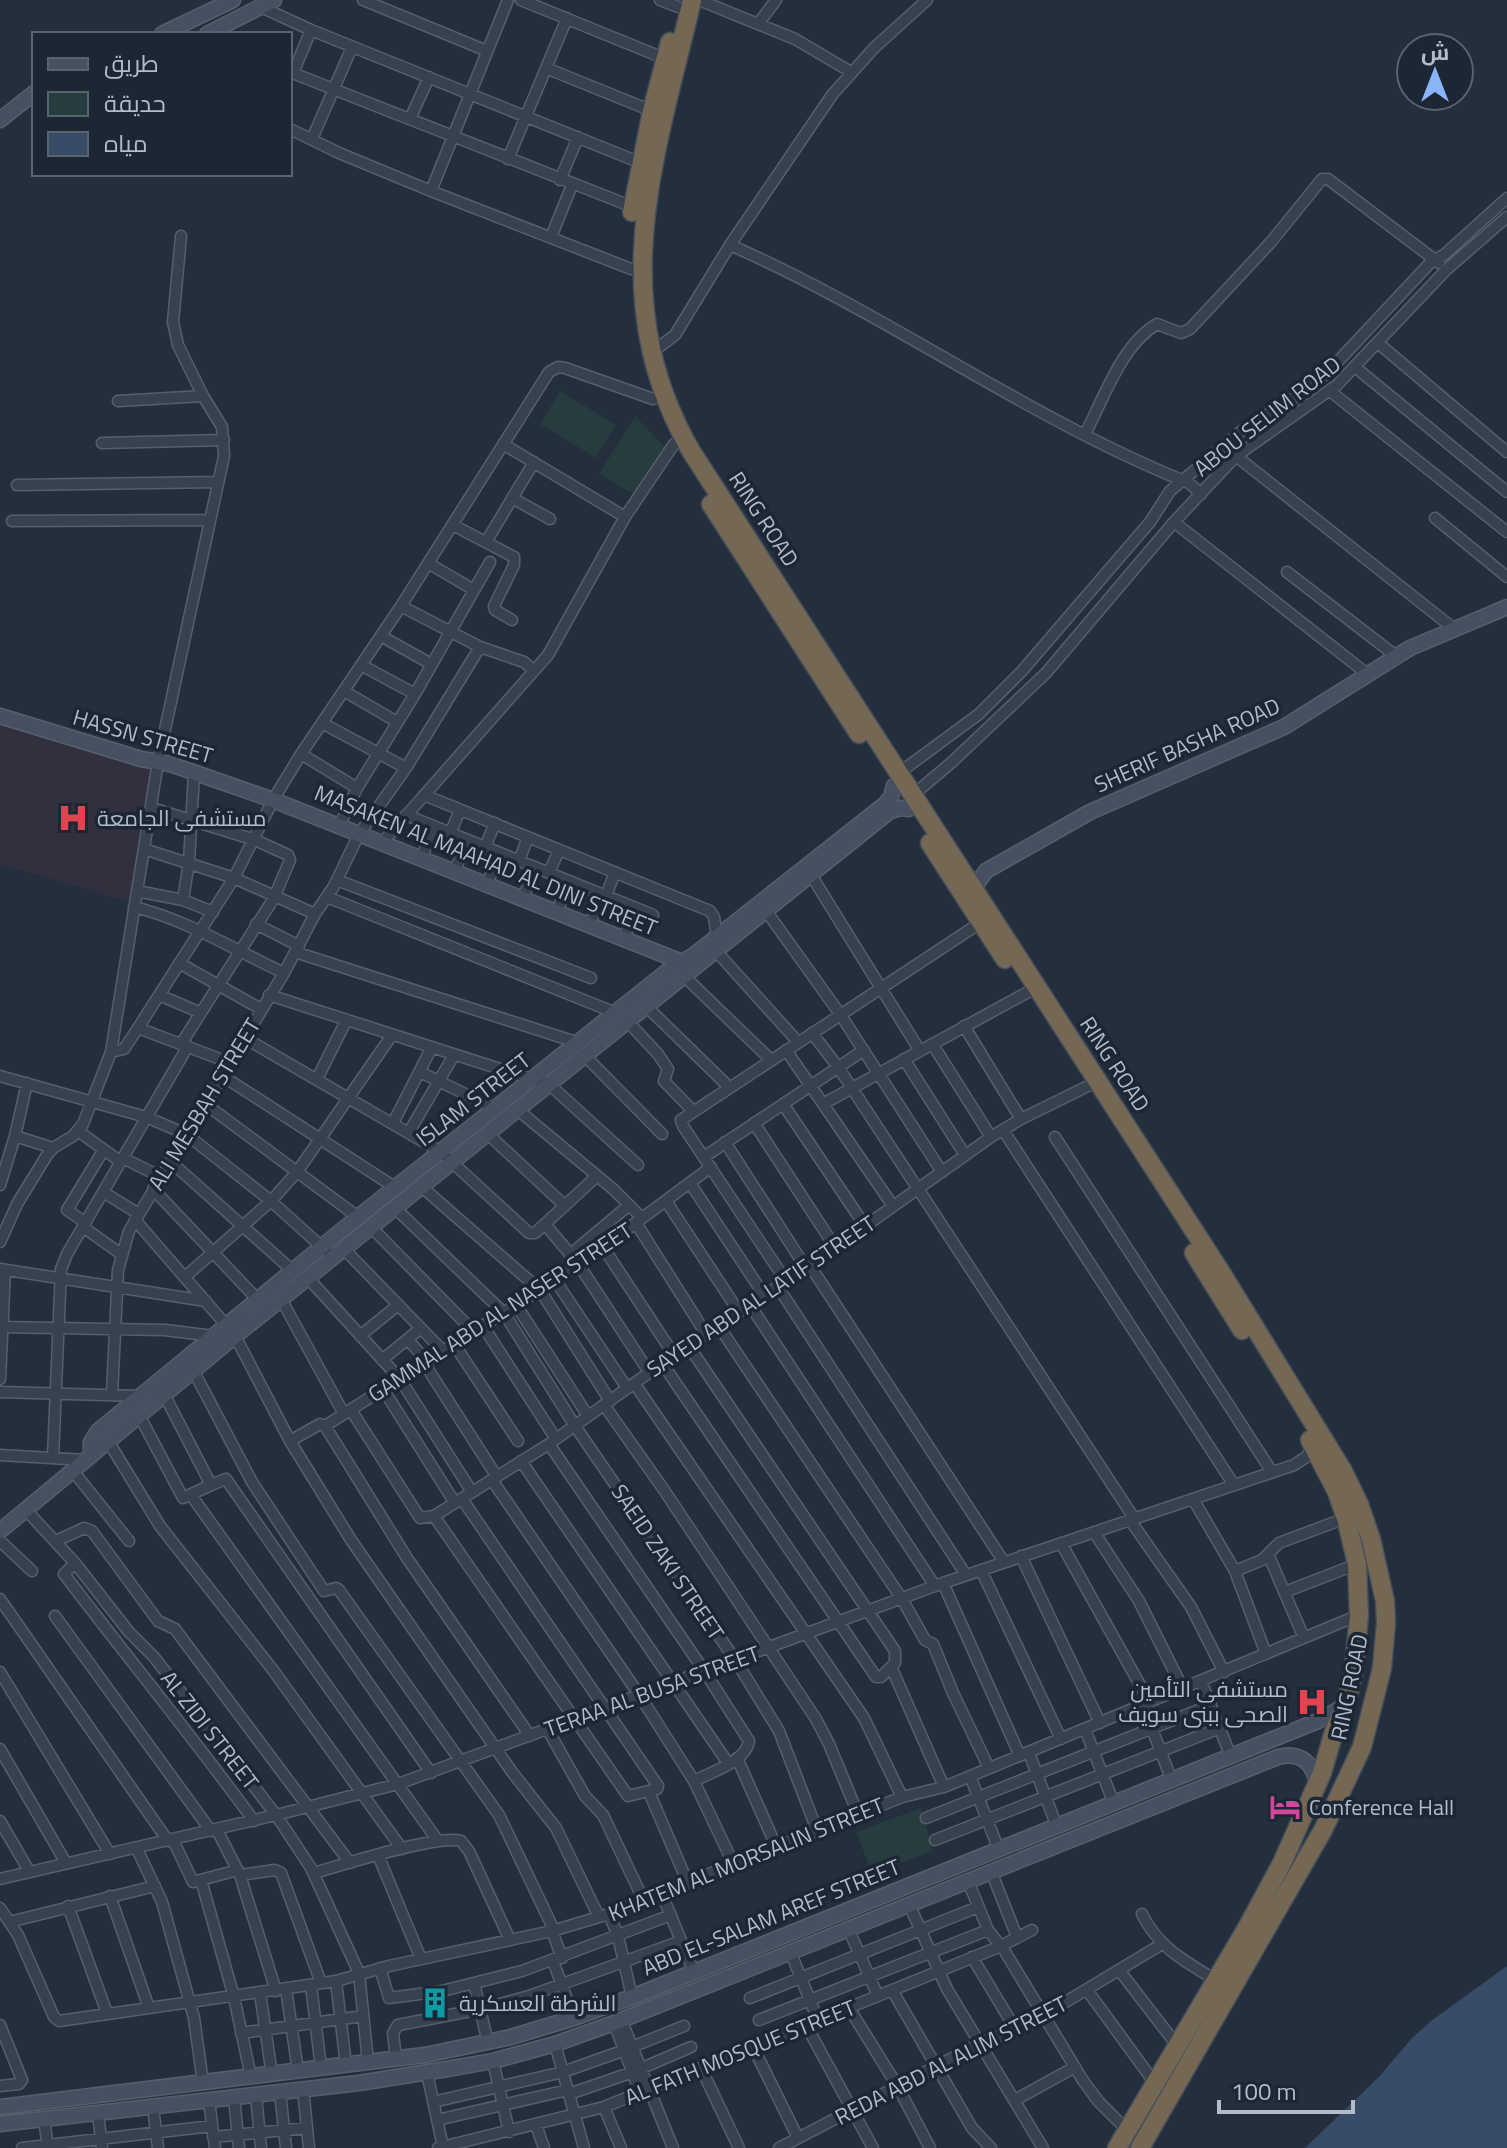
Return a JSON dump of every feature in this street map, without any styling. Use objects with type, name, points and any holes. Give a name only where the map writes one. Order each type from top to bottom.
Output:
[{"type":"highway","name":"RING ROAD","points":[[683,2],[652,111],[648,152],[642,242],[643,301],[653,389],[674,444],[834,683]]},
{"type":"highway","name":"RING ROAD","points":[[649,359],[635,327],[631,269],[633,207],[683,2]]},
{"type":"highway","name":"RING ROAD","points":[[653,389],[849,707],[1222,1274],[1338,1463],[1366,1521],[1381,1578],[1386,1623],[1377,1694],[1362,1747],[1323,1830],[1140,2148]]},
{"type":"highway","name":"RING ROAD","points":[[911,802],[976,891],[989,924],[1028,992],[1092,1084],[1314,1446],[1326,1467],[1346,1518],[1358,1573],[1359,1615],[1352,1678],[1317,1785],[1299,1819],[1282,1863],[1248,1926],[1117,2148]]},
{"type":"highway","points":[[1358,1573],[1368,1586],[1381,1578]]},
{"type":"highway","points":[[1352,1678],[1365,1661],[1372,1640],[1380,1638],[1385,1643]]},
{"type":"highway","points":[[1299,1819],[1300,1828],[1307,1834],[1315,1835],[1323,1830]]},
{"type":"highway","points":[[1282,1863],[1295,1853],[1301,1856],[1302,1862]]},
{"type":"street","points":[[166,32],[233,0]]},
{"type":"street","points":[[363,0],[487,51]]},
{"type":"street","points":[[431,191],[508,0]]},
{"type":"street","points":[[521,0],[666,59]]},
{"type":"street","points":[[660,0],[683,2]]},
{"type":"street","points":[[699,0],[802,43],[851,72]]},
{"type":"street","points":[[758,24],[776,0]]},
{"type":"street","points":[[649,359],[675,335],[730,245],[823,107],[851,72],[927,0]]},
{"type":"street","points":[[217,32],[238,27],[266,2],[311,30],[578,137],[648,152]]},
{"type":"street","points":[[508,159],[567,18]]},
{"type":"street","points":[[311,30],[292,72],[633,207]]},
{"type":"street","points":[[312,139],[352,47]]},
{"type":"street","points":[[546,68],[652,111]]},
{"type":"street","points":[[410,119],[429,77]]},
{"type":"street","points":[[0,120],[32,94]]},
{"type":"street","points":[[292,130],[431,191],[631,269]]},
{"type":"street","points":[[560,180],[578,137]]},
{"type":"street","points":[[1085,434],[1121,361],[1150,329],[1157,324],[1177,333],[1190,329],[1271,242],[1324,179],[1427,256],[1436,259],[1446,270]]},
{"type":"street","points":[[551,237],[572,185]]},
{"type":"street","name":"ABOU SELIM ROAD","points":[[896,779],[979,714],[1022,671],[1150,522],[1170,491],[1236,434],[1302,393],[1329,371],[1436,259],[1507,198]]},
{"type":"street","name":"ABOU SELIM ROAD","points":[[911,802],[1046,673],[1174,522],[1236,456],[1330,391],[1446,270],[1505,223]]},
{"type":"street","points":[[0,1242],[28,1184],[53,1148],[78,1131],[93,1103],[111,1052],[158,762],[218,482],[224,440],[222,427],[203,396],[175,334],[173,304],[181,236]]},
{"type":"street","points":[[730,245],[786,270],[1085,434],[1184,481],[1201,494]]},
{"type":"street","points":[[1378,343],[1507,452]]},
{"type":"street","points":[[111,1052],[124,1049],[213,912],[301,754],[401,606],[549,372],[558,367],[653,389]]},
{"type":"street","points":[[1355,367],[1507,492]]},
{"type":"street","points":[[1330,391],[1507,532]]},
{"type":"street","points":[[118,401],[203,396]]},
{"type":"street","points":[[102,443],[224,440]]},
{"type":"street","points":[[503,444],[625,517]]},
{"type":"street","points":[[382,843],[557,642],[625,517],[674,444]]},
{"type":"street","points":[[1236,456],[1453,628]]},
{"type":"street","points":[[486,542],[534,462]]},
{"type":"street","points":[[17,485],[218,482]]},
{"type":"street","points":[[512,498],[550,519]]},
{"type":"street","points":[[1435,518],[1507,577]]},
{"type":"street","points":[[12,521],[209,520]]},
{"type":"street","points":[[1174,522],[1366,673]]},
{"type":"street","points":[[453,525],[516,559],[494,606],[495,610],[512,620]]},
{"type":"street","points":[[339,826],[377,753],[415,694],[490,562]]},
{"type":"street","points":[[428,563],[474,590]]},
{"type":"street","points":[[1287,572],[1396,656]]},
{"type":"street","points":[[401,606],[480,647],[524,662],[534,671]]},
{"type":"street","name":"SHERIF BASHA ROAD","points":[[976,891],[983,874],[1011,855],[1109,803],[1270,734],[1396,656],[1453,628],[1507,607]]},
{"type":"street","points":[[381,636],[431,664]]},
{"type":"street","name":"ALI MESBAH STREET","points":[[112,1394],[121,1254],[137,1217],[284,973],[337,880],[359,834],[406,768],[480,647]]},
{"type":"street","points":[[361,665],[415,694]]},
{"type":"street","points":[[344,691],[397,722]]},
{"type":"street","name":"HASSN STREET","points":[[0,716],[194,773],[273,800]]},
{"type":"street","points":[[322,723],[406,768]]},
{"type":"street","points":[[301,754],[357,788]]},
{"type":"street","points":[[183,900],[189,862],[194,773]]},
{"type":"street","name":"ISLAM STREET","points":[[717,944],[767,912],[882,812],[891,797],[896,779]]},
{"type":"street","points":[[424,795],[710,911],[714,917],[717,944],[798,1042]]},
{"type":"street","name":"MASAKEN AL MAAHAD AL DINI STREET","points":[[273,800],[590,924],[688,969]]},
{"type":"street","name":"ISLAM STREET","points":[[622,1017],[647,1007],[717,944],[882,812],[911,802]]},
{"type":"street","points":[[53,1457],[60,1279],[67,1254],[146,1117],[201,1013],[274,898],[290,863],[290,857],[255,840],[152,808]]},
{"type":"street","points":[[450,834],[460,810]]},
{"type":"street","points":[[406,815],[653,915]]},
{"type":"street","points":[[485,847],[495,823]]},
{"type":"street","points":[[421,859],[434,827]]},
{"type":"street","points":[[519,861],[528,837]]},
{"type":"street","points":[[455,871],[467,840]]},
{"type":"street","points":[[144,849],[234,878],[315,914]]},
{"type":"street","points":[[549,873],[559,850]]},
{"type":"street","points":[[487,884],[500,853]]},
{"type":"street","name":"SHERIF BASHA ROAD","points":[[960,867],[979,868],[1011,855]]},
{"type":"street","points":[[523,898],[535,867]]},
{"type":"street","points":[[590,924],[615,872]]},
{"type":"street","points":[[811,875],[920,1051]]},
{"type":"street","points":[[337,880],[591,978]]},
{"type":"street","points":[[557,911],[570,881]]},
{"type":"street","points":[[137,891],[183,900],[213,912]]},
{"type":"street","points":[[327,897],[622,1017],[658,1054],[668,1069],[664,1081],[693,1111]]},
{"type":"street","points":[[134,907],[199,930],[284,973]]},
{"type":"street","points":[[624,938],[636,908]]},
{"type":"street","points":[[767,912],[840,1014],[942,1172]]},
{"type":"street","points":[[256,924],[297,949],[582,1050],[662,1134]]},
{"type":"street","points":[[966,1575],[708,1162],[681,1124],[683,1118],[693,1111],[880,988],[989,924]]},
{"type":"street","points":[[179,963],[261,1009]]},
{"type":"street","points":[[688,969],[771,1060]]},
{"type":"street","name":"ISLAM STREET","points":[[88,1458],[94,1436],[213,1336],[230,1330],[281,1299],[308,1278],[358,1217],[396,1188],[488,1134],[550,1085],[582,1050],[622,1017],[688,969]]},
{"type":"street","points":[[823,1104],[1028,992]]},
{"type":"street","points":[[159,995],[201,1013]]},
{"type":"street","points":[[269,995],[550,1085],[638,1165]]},
{"type":"street","points":[[647,1007],[729,1087]]},
{"type":"street","points":[[317,1079],[346,1021]]},
{"type":"street","points":[[964,1026],[1021,1119]]},
{"type":"street","points":[[138,1028],[228,1062]]},
{"type":"street","points":[[812,1033],[852,1088],[1191,1607],[1224,1672]]},
{"type":"street","points":[[186,1276],[271,1201],[297,1172],[392,1035]]},
{"type":"street","points":[[243,1037],[448,1156],[529,1233],[535,1233],[597,1176]]},
{"type":"street","points":[[933,1045],[991,1137]]},
{"type":"street","points":[[393,1123],[432,1047]]},
{"type":"street","name":"ISLAM STREET","points":[[0,1531],[193,1370],[258,1300],[293,1271],[371,1227],[422,1187],[448,1156],[496,1109],[532,1079],[582,1050]]},
{"type":"street","points":[[786,1050],[893,1206]]},
{"type":"street","name":"GAMMAL ABD AL NASER STREET","points":[[290,1441],[348,1412],[579,1265],[690,1183],[725,1142],[864,1050]]},
{"type":"street","points":[[409,1132],[454,1055]]},
{"type":"street","points":[[904,1059],[965,1155]]},
{"type":"street","points":[[420,1072],[496,1109]]},
{"type":"street","points":[[221,1075],[396,1188]]},
{"type":"street","points":[[0,1076],[146,1117],[186,1134],[398,1305],[443,1351]]},
{"type":"street","points":[[0,1185],[27,1083]]},
{"type":"street","name":"SAYED ABD AL LATIF STREET","points":[[434,1516],[552,1442],[991,1137],[1092,1084]]},
{"type":"street","points":[[204,1103],[358,1217]]},
{"type":"street","points":[[783,1104],[865,1226]]},
{"type":"street","points":[[518,1110],[629,1205],[706,1334]]},
{"type":"street","points":[[754,1123],[835,1247]]},
{"type":"street","points":[[1003,1130],[1234,1485]]},
{"type":"street","points":[[78,1131],[103,1151],[161,1177]]},
{"type":"street","points":[[488,1134],[565,1206]]},
{"type":"street","points":[[1055,1137],[1272,1472]]},
{"type":"street","points":[[0,1143],[14,1141],[53,1148]]},
{"type":"street","points":[[725,1142],[1004,1562]]},
{"type":"street","points":[[103,1151],[67,1210],[121,1254]]},
{"type":"street","points":[[170,1161],[293,1271]]},
{"type":"street","points":[[690,1183],[764,1295]]},
{"type":"street","points":[[422,1187],[540,1290],[607,1403],[823,1732],[858,1814]]},
{"type":"street","points":[[153,1189],[258,1300]]},
{"type":"street","points":[[103,1192],[137,1217],[230,1330],[290,1441],[357,1549],[539,1811],[556,1828],[618,1936],[632,1997]]},
{"type":"street","points":[[666,1201],[739,1312]]},
{"type":"street","points":[[571,1254],[629,1205]]},
{"type":"street","name":"SAEID ZAKI STREET","points":[[395,1208],[504,1313],[575,1426],[736,1661],[779,1731],[817,1830]]},
{"type":"street","points":[[545,1224],[579,1265],[649,1372]]},
{"type":"street","points":[[371,1227],[478,1329],[749,1741],[747,1751],[694,1781]]},
{"type":"street","points":[[603,1247],[674,1355]]},
{"type":"street","points":[[0,1379],[2,1270],[206,1301]]},
{"type":"street","points":[[308,1278],[400,1379],[463,1498]]},
{"type":"street","points":[[555,1280],[864,1718],[902,1797]]},
{"type":"street","points":[[281,1299],[348,1412],[420,1518],[434,1516],[628,1796],[657,1789],[658,1786],[463,1498],[383,1389]]},
{"type":"street","points":[[360,1336],[398,1305]]},
{"type":"street","points":[[516,1305],[588,1416]]},
{"type":"street","points":[[750,1305],[939,1584],[1037,1775],[1057,1827]]},
{"type":"street","points":[[718,1325],[902,1599],[925,1640],[933,1644],[989,1768]]},
{"type":"street","points":[[1,1327],[115,1328],[184,1331],[213,1336]]},
{"type":"street","points":[[382,1360],[421,1328]]},
{"type":"street","points":[[408,1340],[426,1362],[494,1478],[694,1781],[733,1863]]},
{"type":"street","points":[[454,1344],[518,1441]]},
{"type":"street","points":[[662,1363],[876,1677],[880,1678],[892,1669],[895,1651],[688,1345]]},
{"type":"street","points":[[193,1370],[252,1482],[324,1591],[339,1590],[504,1823],[553,1931],[562,1985],[574,2018]]},
{"type":"street","points":[[0,1392],[139,1396]]},
{"type":"street","points":[[164,1394],[211,1485]]},
{"type":"street","points":[[139,1415],[185,1499],[226,1479],[431,1773]]},
{"type":"street","points":[[325,1426],[413,1567],[530,1736]]},
{"type":"street","points":[[108,1441],[160,1526],[273,1670],[402,1849]]},
{"type":"street","points":[[1294,1465],[1306,1457],[1314,1446]]},
{"type":"street","points":[[0,1455],[88,1458]]},
{"type":"street","points":[[521,1461],[673,1684],[733,1761],[776,1846]]},
{"type":"street","points":[[1294,1465],[1326,1467]]},
{"type":"street","name":"TERAA AL BUSA STREET","points":[[0,1879],[137,1849],[398,1784],[939,1584],[1294,1465]]},
{"type":"street","points":[[73,1471],[129,1541]]},
{"type":"street","points":[[191,1495],[438,1841]]},
{"type":"street","points":[[1193,1499],[1235,1571],[1266,1654]]},
{"type":"street","name":"AL ZIDI STREET","points":[[26,1510],[75,1563],[129,1632],[154,1657],[276,1815],[314,1873],[359,1973],[363,2016],[356,2064]]},
{"type":"street","points":[[1235,1571],[1262,1560],[1279,1543],[1346,1518]]},
{"type":"street","points":[[56,1541],[84,1528],[92,1531],[158,1621],[175,1629],[350,1863]]},
{"type":"street","points":[[1094,1532],[1139,1601],[1183,1689]]},
{"type":"street","points":[[0,1541],[32,1571]]},
{"type":"street","points":[[1061,1543],[1149,1701],[1146,1713],[1172,1781]]},
{"type":"street","points":[[1268,1554],[1304,1638]]},
{"type":"street","points":[[1021,1556],[1100,1723]]},
{"type":"street","points":[[75,1563],[64,1574],[254,1821]]},
{"type":"street","points":[[981,1570],[1061,1739]]},
{"type":"street","points":[[1285,1592],[1358,1573]]},
{"type":"street","points":[[0,1599],[170,1841],[193,1882],[239,1872],[275,1870],[281,1873],[316,1984],[316,2023],[325,2068],[335,2076],[332,2086]]},
{"type":"street","name":"KHATEM AL MORSALIN STREET","points":[[9,1922],[20,1939],[55,2019],[64,2021],[336,1981],[380,1968],[553,1931],[604,1915],[902,1797],[944,1787],[1359,1615]]},
{"type":"street","points":[[55,1616],[214,1830],[239,1872],[281,1990],[298,2071]]},
{"type":"street","points":[[892,1669],[944,1787]]},
{"type":"street","points":[[0,1672],[110,1854]]},
{"type":"street","points":[[1201,1681],[1231,1757]]},
{"type":"street","points":[[926,1818],[1211,1705]]},
{"type":"street","name":"ABD EL-SALAM AREF STREET","points":[[0,2107],[396,2059],[488,2043],[574,2018],[1172,1781],[1326,1718],[1344,1706]]},
{"type":"street","points":[[935,1840],[1220,1728]]},
{"type":"street","points":[[1085,1729],[1114,1804]]},
{"type":"street","points":[[548,1730],[585,1796],[603,1815],[643,1899]]},
{"type":"street","points":[[1287,1733],[1295,1741],[1295,1749],[1290,1755],[1309,1763],[1316,1774],[1317,1785]]},
{"type":"street","points":[[0,1749],[66,1863]]},
{"type":"street","name":"ABD EL-SALAM AREF STREET","points":[[0,2124],[359,2083],[493,2061],[555,2044],[1278,1757],[1290,1755]]},
{"type":"street","points":[[970,1776],[999,1850]]},
{"type":"street","points":[[649,1792],[687,1881]]},
{"type":"street","points":[[0,1821],[29,1871]]},
{"type":"street","points":[[314,1873],[402,1849],[455,1839],[467,1847],[510,1940]]},
{"type":"street","points":[[137,1849],[155,1886],[190,2004],[203,2083]]},
{"type":"street","points":[[378,1855],[421,1959]]},
{"type":"street","points":[[991,1871],[1017,1937]]},
{"type":"street","points":[[201,1880],[234,1997],[251,2077]]},
{"type":"street","points":[[968,1881],[988,1930],[1075,2067],[1098,2101],[1127,2130]]},
{"type":"street","points":[[0,1908],[9,1922],[155,1886]]},
{"type":"street","points":[[661,1892],[694,1972]]},
{"type":"street","points":[[110,1896],[149,2008]]},
{"type":"street","points":[[909,1904],[938,1972],[1043,2148]]},
{"type":"street","points":[[68,1906],[107,2013]]},
{"type":"street","points":[[750,1998],[978,1907]]},
{"type":"street","points":[[846,1910],[845,1929],[860,1954],[878,1996]]},
{"type":"street","points":[[1142,1914],[1162,1944],[1177,1957],[1214,1979]]},
{"type":"street","points":[[380,1968],[386,1995],[391,1999],[474,1983],[557,1959],[671,1915]]},
{"type":"street","points":[[826,1918],[845,1929]]},
{"type":"street","points":[[759,2020],[988,1930]]},
{"type":"street","name":"AL FATH MOSQUE STREET","points":[[444,2147],[574,2117],[604,2107],[1001,1946],[1032,1930]]},
{"type":"street","points":[[396,2059],[393,2033],[398,2025],[481,2009],[562,1985],[681,1941]]},
{"type":"street","name":"REDA ABD AL ALIM STREET","points":[[779,2148],[981,2043],[1045,2016],[1162,1944]]},
{"type":"street","points":[[790,1951],[818,2020]]},
{"type":"street","points":[[972,1957],[1016,2030]]},
{"type":"street","points":[[1119,1970],[1176,2044]]},
{"type":"street","points":[[336,1981],[340,2020],[356,2064],[353,2074],[359,2083]]},
{"type":"street","points":[[474,1983],[488,2043]]},
{"type":"street","points":[[892,1990],[972,2128],[991,2148]]},
{"type":"street","points":[[1087,1990],[1154,2082]]},
{"type":"street","points":[[260,1993],[272,2075]]},
{"type":"street","points":[[849,2008],[898,2087],[930,2148]]},
{"type":"street","points":[[241,2033],[363,2016]]},
{"type":"street","points":[[617,2021],[639,2086],[648,2090],[673,2148]]},
{"type":"street","points":[[0,2025],[22,2080],[19,2084],[0,2086]]},
{"type":"street","points":[[806,2025],[873,2148]]},
{"type":"street","points":[[433,2102],[563,2072],[684,2026]]},
{"type":"street","points":[[555,2044],[584,2148]]},
{"type":"street","points":[[437,2120],[568,2090],[572,2093],[691,2047]]},
{"type":"street","points":[[753,2047],[798,2138]]},
{"type":"street","points":[[493,2061],[509,2132]]},
{"type":"street","points":[[1015,2100],[1075,2067]]},
{"type":"street","points":[[701,2068],[739,2148]]},
{"type":"street","points":[[427,2073],[444,2147]]},
{"type":"street","points":[[303,2089],[309,2148]]},
{"type":"street","points":[[280,2092],[286,2148]]},
{"type":"street","points":[[256,2095],[261,2148]]},
{"type":"street","points":[[234,2097],[239,2148]]},
{"type":"street","points":[[209,2100],[213,2137]]},
{"type":"street","points":[[153,2107],[158,2148]]},
{"type":"street","points":[[604,2107],[621,2148]]},
{"type":"street","points":[[98,2113],[102,2143]]},
{"type":"street","points":[[44,2119],[48,2146]]},
{"type":"street","points":[[536,2125],[544,2148]]},
{"type":"street","points":[[22,2148],[102,2143],[156,2132],[213,2137],[307,2128]]},
{"type":"shaded area","name":"مستشفى الجامعة","points":[[0,723],[154,771],[130,902],[0,864]]},
{"type":"green space","points":[[560,391],[616,425],[596,458],[540,424]]},
{"type":"green space","points":[[635,416],[665,447],[636,496],[599,474]]},
{"type":"green space","points":[[921,1808],[933,1851],[872,1873],[856,1832]]},
{"type":"water","points":[[1507,1966],[1507,2148],[1305,2148],[1379,2077],[1412,2038]]},
{"type":"place","name":"مستشفى الجامعة","points":[[73,818]]},
{"type":"place","name":"مستشفى التأمين الصحى ببنى سويف","points":[[1312,1702]]},
{"type":"place","name":"Conference Hall","points":[[1285,1807]]},
{"type":"place","name":"الشرطة العسكرية","points":[[435,2003]]}]
